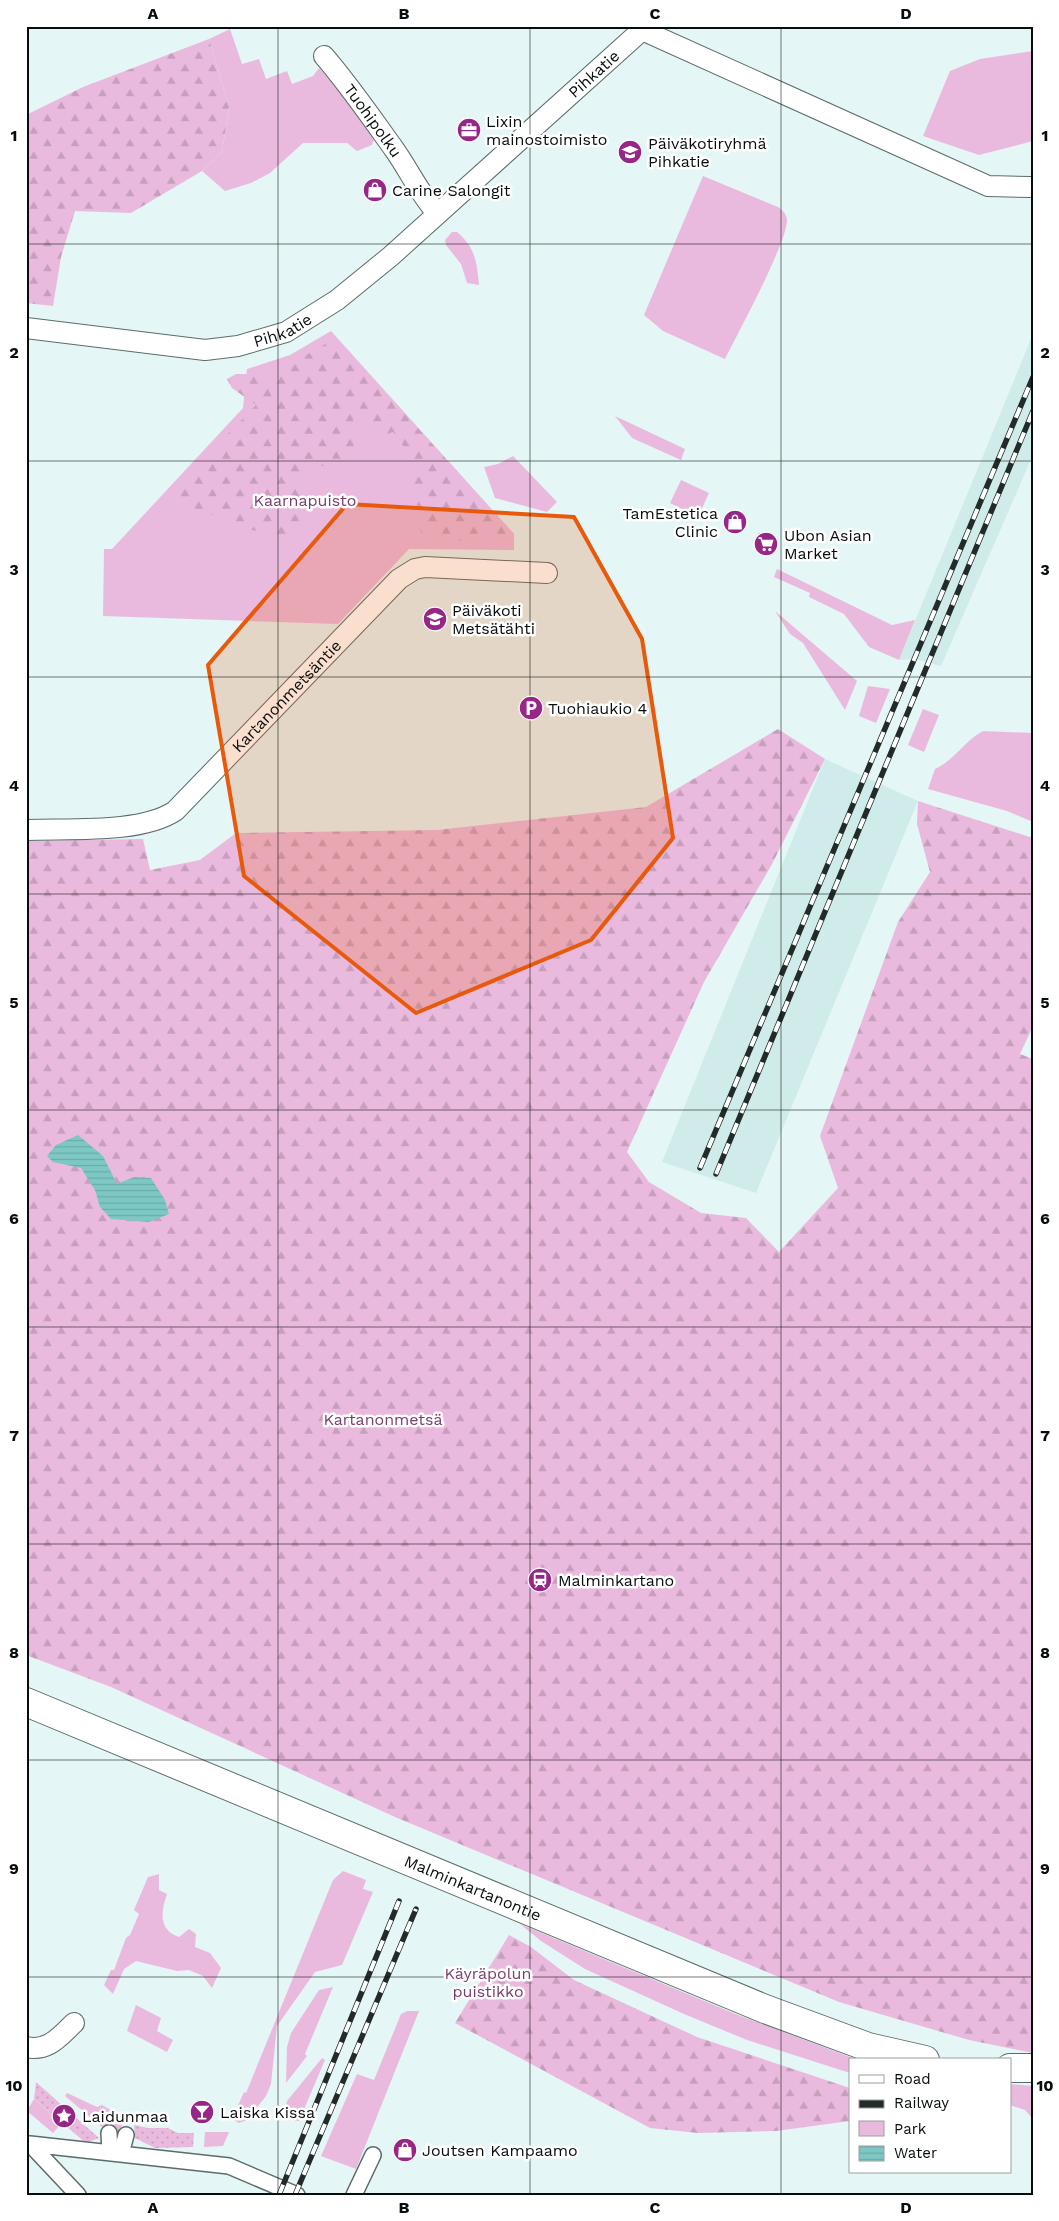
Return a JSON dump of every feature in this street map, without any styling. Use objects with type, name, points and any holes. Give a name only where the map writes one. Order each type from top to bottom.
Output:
[{"type":"main road","name":"Malminkartanontie","points":[[26,1702],[765,2009],[868,2047],[916,2058]]},
{"type":"main road","points":[[1012,2068],[1033,2068]]},
{"type":"street","name":"Pihkatie","points":[[26,328],[205,350],[238,346],[286,332],[318,314],[391,256],[643,28],[988,186],[1030,187]]},
{"type":"street","name":"Tuohipolku","points":[[324,56],[340,74],[394,149],[424,198],[437,213]]},
{"type":"street","name":"Kartanonmetsäntie","points":[[26,830],[135,826],[148,824],[169,815],[253,732],[399,580],[415,569],[425,567],[547,573]]},
{"type":"street","points":[[26,2048],[38,2049],[50,2045],[74,2023]]},
{"type":"street","points":[[109,2133],[116,2154]]},
{"type":"street","points":[[116,2154],[126,2135]]},
{"type":"street","points":[[28,2145],[116,2154],[199,2155],[230,2166],[297,2195]]},
{"type":"street","points":[[28,2145],[78,2195]]},
{"type":"street","points":[[354,2195],[373,2155]]},
{"type":"highlighted area","points":[[347,504],[574,517],[642,639],[673,838],[591,940],[416,1013],[244,876],[208,665]]},
{"type":"shaded area","points":[[1033,334],[1033,455],[941,666],[915,659],[899,660]]},
{"type":"shaded area","points":[[825,759],[918,801],[756,1193],[662,1162]]},
{"type":"green space","points":[[230,29],[242,64],[259,59],[266,79],[287,71],[292,84],[313,76],[319,68],[353,106],[375,137],[372,145],[357,151],[347,143],[303,143],[270,173],[251,183],[225,191],[202,171],[222,152],[229,107],[209,39]]},
{"type":"green space","points":[[209,39],[229,107],[222,152],[202,171],[131,213],[75,211],[61,257],[53,306],[26,303],[26,115],[83,87]]},
{"type":"green space","points":[[1033,51],[1033,141],[979,155],[923,136],[950,71],[980,59]]},
{"type":"green space","points":[[703,176],[778,207],[785,213],[787,219],[780,246],[725,359],[663,331],[644,315]]},
{"type":"green space","points":[[452,232],[457,232],[468,243],[476,262],[479,285],[467,283],[461,264],[446,245],[445,240]]},
{"type":"green space","name":"Kaarnapuisto","points":[[331,331],[514,534],[514,550],[409,549],[338,624],[103,616],[104,549],[112,549],[243,408],[247,369],[290,355]]},
{"type":"green space","points":[[338,340],[514,534],[454,541],[432,537],[421,532],[417,520],[417,507],[408,459],[404,447],[393,432],[387,434],[364,414],[353,409],[354,444],[351,458],[336,466],[319,465],[309,470],[303,477],[300,493],[300,531],[287,536],[245,529],[234,521],[190,509],[171,493],[256,405],[232,388],[227,379],[236,374],[273,374],[329,342]]},
{"type":"green space","points":[[615,416],[685,449],[681,460],[632,438]]},
{"type":"green space","points":[[513,456],[557,502],[547,512],[495,498],[484,467],[498,464]]},
{"type":"green space","points":[[681,480],[709,493],[698,517],[670,503]]},
{"type":"green space","points":[[777,569],[892,625],[915,620],[899,660],[869,647],[844,614],[809,597],[810,593],[774,577]]},
{"type":"green space","points":[[775,611],[857,681],[845,710],[803,643],[790,634]]},
{"type":"green space","points":[[868,686],[890,689],[876,723],[859,716]]},
{"type":"green space","points":[[923,709],[939,715],[924,752],[908,745]]},
{"type":"green space","name":"Kartanonmetsä","points":[[778,729],[825,759],[771,866],[704,982],[627,1152],[649,1182],[701,1213],[746,1218],[779,1252],[838,1188],[820,1136],[898,922],[930,872],[917,824],[918,801],[1033,838],[1033,1026],[1020,1054],[1033,1059],[1033,2053],[969,2040],[839,2002],[395,1817],[111,1687],[26,1655],[26,841],[143,839],[150,870],[200,860],[236,833],[437,830],[646,807]]},
{"type":"green space","points":[[983,731],[1033,733],[1033,822],[1007,811],[928,789],[935,769],[948,761],[970,740]]},
{"type":"green space","points":[[343,1871],[366,1880],[363,1889],[373,1892],[342,1965],[315,1972],[277,2026],[271,2084],[266,2096],[247,2120],[239,2123],[232,2119],[244,2092],[246,2093],[333,1880]]},
{"type":"green space","points":[[159,1874],[159,1890],[167,1894],[163,1907],[163,1919],[167,1930],[179,1937],[189,1929],[196,1934],[195,1947],[210,1953],[221,1968],[212,1988],[203,1976],[189,1970],[177,1971],[136,1961],[124,1969],[113,1994],[104,1985],[111,1970],[114,1970],[126,1938],[130,1935],[139,1914],[134,1910],[148,1877]]},
{"type":"green space","points":[[520,1924],[733,2013],[853,2058],[849,2058],[849,2073],[747,2040],[684,2014],[585,1969],[541,1941]]},
{"type":"green space","name":"Käyräpolun puistikko","points":[[509,1935],[531,1947],[574,1980],[697,2037],[849,2088],[849,2121],[776,2131],[698,2133],[650,2128],[455,2023]]},
{"type":"green space","points":[[333,1987],[305,2054],[307,2056],[286,2083],[287,2047],[291,2033],[319,1990]]},
{"type":"green space","points":[[136,2005],[161,2018],[157,2031],[173,2040],[167,2052],[127,2031]]},
{"type":"green space","points":[[407,2011],[419,2011],[356,2169],[321,2156],[357,2074],[374,2080],[401,2014]]},
{"type":"green space","points":[[322,2058],[325,2060],[299,2121],[293,2120],[286,2106],[287,2101]]},
{"type":"green space","points":[[36,2082],[99,2138],[86,2143],[34,2099]]},
{"type":"green space","points":[[1012,2084],[1033,2086],[1033,2119],[1025,2110],[1012,2106]]},
{"type":"green space","points":[[67,2093],[97,2107],[102,2105],[125,2118],[119,2132],[112,2135],[109,2133],[65,2096]]},
{"type":"green space","points":[[34,2099],[62,2123],[53,2133],[27,2111]]},
{"type":"green space","points":[[134,2125],[148,2128],[168,2128],[178,2133],[194,2133],[193,2147],[155,2148],[135,2138]]},
{"type":"green space","points":[[205,2132],[229,2132],[223,2146],[204,2147]]},
{"type":"water","points":[[78,1135],[103,1156],[117,1184],[134,1177],[151,1178],[165,1200],[169,1214],[149,1222],[111,1219],[100,1207],[95,1190],[81,1168],[53,1162],[47,1156],[56,1145]]},
{"type":"railway","points":[[700,1168],[1033,377]]},
{"type":"railway","points":[[716,1174],[1033,411]]},
{"type":"railway","points":[[279,2195],[399,1901]]},
{"type":"railway","points":[[295,2195],[416,1909]]},
{"type":"place","name":"Lixin mainostoimisto","points":[[469,130]]},
{"type":"place","name":"Päiväkotiryhmä Pihkatie","points":[[630,152]]},
{"type":"place","name":"Carine Salongit","points":[[375,190]]},
{"type":"place","name":"TamEstetica Clinic","points":[[735,522]]},
{"type":"place","name":"Ubon Asian Market","points":[[766,544]]},
{"type":"place","name":"Päiväkoti Metsätähti","points":[[435,619]]},
{"type":"place","name":"Tuohiaukio 4","points":[[531,708]]},
{"type":"place","name":"Malminkartano","points":[[540,1580]]},
{"type":"place","name":"Laiska Kissa","points":[[202,2112]]},
{"type":"place","name":"Laidunmaa","points":[[64,2116]]},
{"type":"place","name":"Joutsen Kampaamo","points":[[405,2150]]}]
